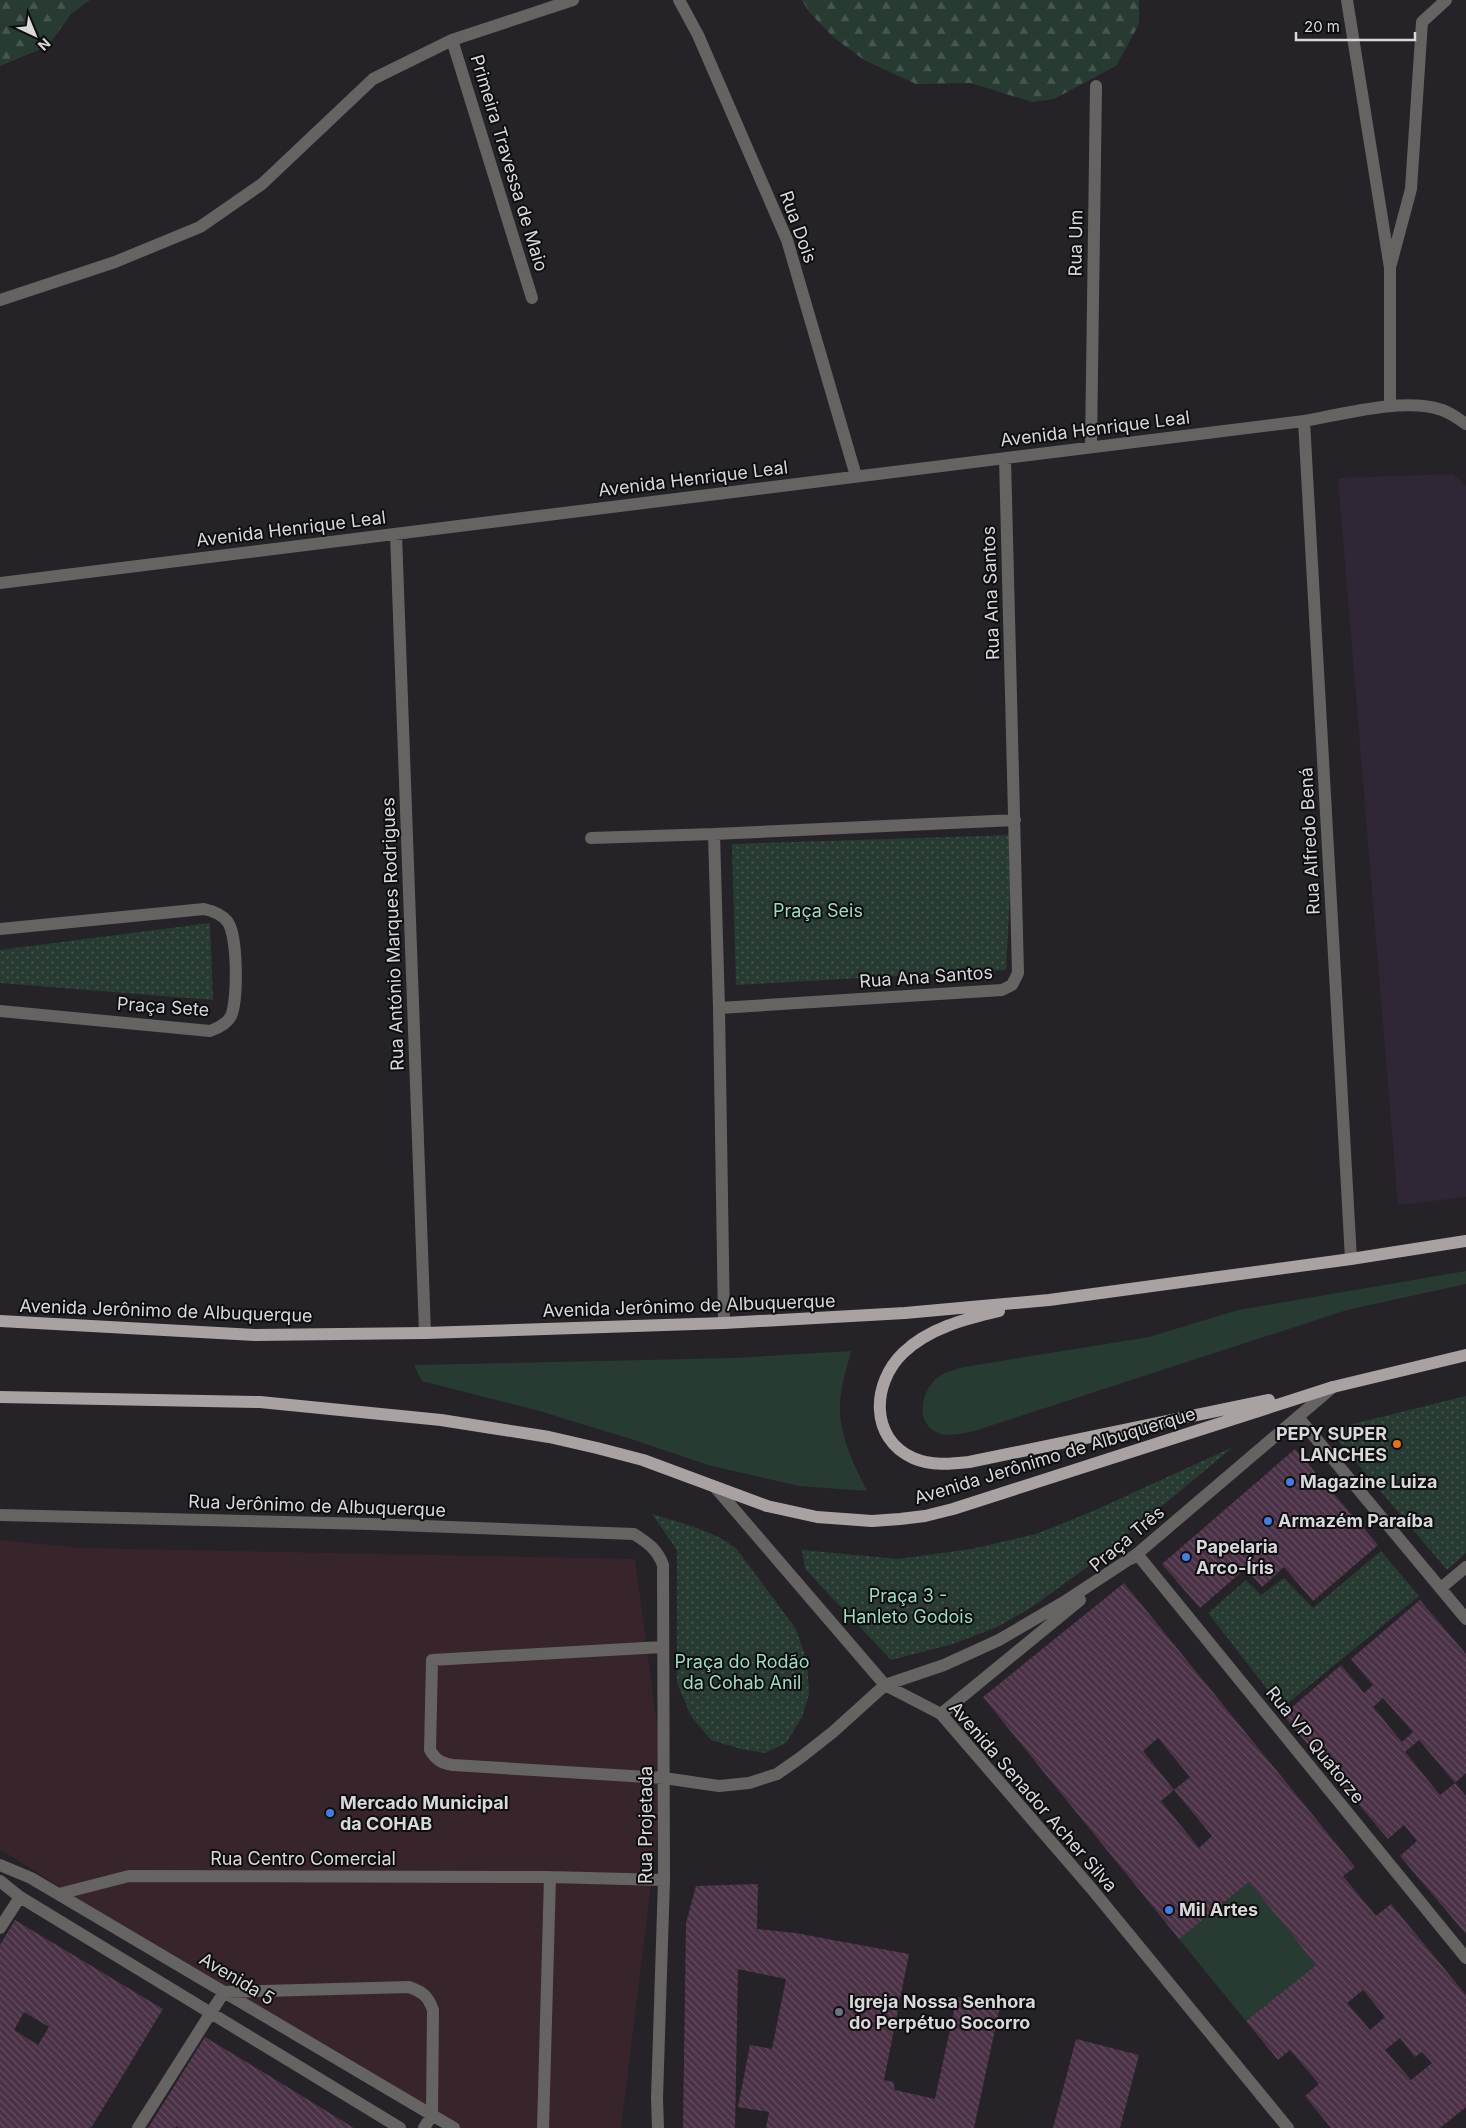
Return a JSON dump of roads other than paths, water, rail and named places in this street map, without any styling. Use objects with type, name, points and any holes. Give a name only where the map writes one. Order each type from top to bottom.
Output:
[{"type":"main road","name":"Avenida Jerônimo de Albuquerque","points":[[0,1321],[255,1335],[425,1333],[724,1323],[905,1313],[1049,1300],[1351,1259],[1466,1241]]},
{"type":"main road","points":[[1049,1300],[974,1317],[950,1325],[929,1333],[903,1353],[893,1364],[884,1380],[879,1398],[881,1420],[892,1441],[912,1458],[925,1462],[938,1464],[970,1462],[1333,1387]]},
{"type":"main road","name":"Avenida Jerônimo de Albuquerque","points":[[0,1397],[260,1402],[441,1420],[549,1437],[643,1460],[767,1506],[817,1517],[872,1521],[925,1516],[989,1498],[1333,1387],[1466,1355]]},
{"type":"street","points":[[0,300],[115,262],[200,227],[262,184],[373,79],[452,40],[573,0]]},
{"type":"street","name":"Rua Dois","points":[[679,0],[698,35],[787,240],[856,476]]},
{"type":"street","points":[[1347,0],[1390,268],[1390,406]]},
{"type":"street","points":[[1390,268],[1411,189],[1422,22],[1446,0]]},
{"type":"street","name":"Primeira Travessa de Maio","points":[[452,40],[532,298]]},
{"type":"street","name":"Rua Um","points":[[1090,447],[1096,86]]},
{"type":"street","name":"Avenida Henrique Leal","points":[[0,583],[1304,421],[1390,406],[1417,405],[1443,410],[1466,424]]},
{"type":"street","name":"Rua Alfredo Bená","points":[[1304,421],[1351,1259]]},
{"type":"street","name":"Rua Ana Santos","points":[[719,1008],[1002,990],[1012,984],[1018,973],[1005,458]]},
{"type":"street","name":"Rua António Marques Rodrigues","points":[[396,534],[425,1333]]},
{"type":"street","points":[[591,838],[1015,820]]},
{"type":"street","points":[[714,834],[724,1323]]},
{"type":"street","name":"Praça Sete","points":[[0,929],[204,909],[217,912],[228,923],[235,951],[236,990],[231,1017],[222,1026],[210,1031],[0,1011]]},
{"type":"street","name":"Praça Três","points":[[941,1714],[1137,1554],[1333,1387]]},
{"type":"street","points":[[1298,1417],[1466,1619]]},
{"type":"street","name":"Avenida Senador Acher Silva","points":[[715,1487],[886,1685],[941,1714],[1091,1888],[1288,2128]]},
{"type":"street","name":"Rua Jerônimo de Albuquerque","points":[[0,1515],[370,1524],[634,1534]]},
{"type":"street","name":"Rua Projetada","points":[[634,1534],[650,1544],[659,1554],[663,1565],[664,1880],[657,2098],[658,2128]]},
{"type":"street","points":[[662,1647],[432,1660],[430,1750],[442,1763],[452,1765],[664,1778],[719,1786],[749,1783],[777,1774],[800,1758],[833,1732],[886,1685],[944,1665],[998,1640],[1056,1607],[1137,1554]]},
{"type":"street","name":"Rua VP Quatorze","points":[[1137,1554],[1466,1958]]},
{"type":"street","points":[[1441,1588],[1466,1567]]},
{"type":"street","name":"Avenida 5","points":[[0,1865],[31,1878],[59,1894],[454,2128]]},
{"type":"street","name":"Rua Centro Comercial","points":[[59,1894],[129,1876],[550,1877],[664,1880]]},
{"type":"street","points":[[543,2128],[550,1877]]},
{"type":"street","points":[[0,1881],[20,1897],[400,2128]]},
{"type":"street","points":[[0,1928],[20,1897]]},
{"type":"street","points":[[138,2128],[224,1992],[409,1987],[421,1991],[429,1998],[433,2010],[432,2115],[424,2128]]},
{"type":"place","name":"PEPY SUPER LANCHES","points":[[1397,1444]]},
{"type":"place","name":"Magazine Luiza","points":[[1290,1482]]},
{"type":"place","name":"Armazém Paraíba","points":[[1268,1521]]},
{"type":"place","name":"Papelaria Arco-Íris","points":[[1186,1557]]},
{"type":"place","name":"Mercado Municipal da COHAB","points":[[330,1813]]},
{"type":"place","name":"Mil Artes","points":[[1169,1910]]},
{"type":"place","name":"Igreja Nossa Senhora do Perpétuo Socorro","points":[[839,2012]]},
{"type":"park label","name":"Praça Seis","points":[[818,911]]},
{"type":"park label","name":"Praça 3 - Hanleto Godois","points":[[908,1606]]},
{"type":"park label","name":"Praça do Rodão da Cohab Anil","points":[[742,1672]]}]
